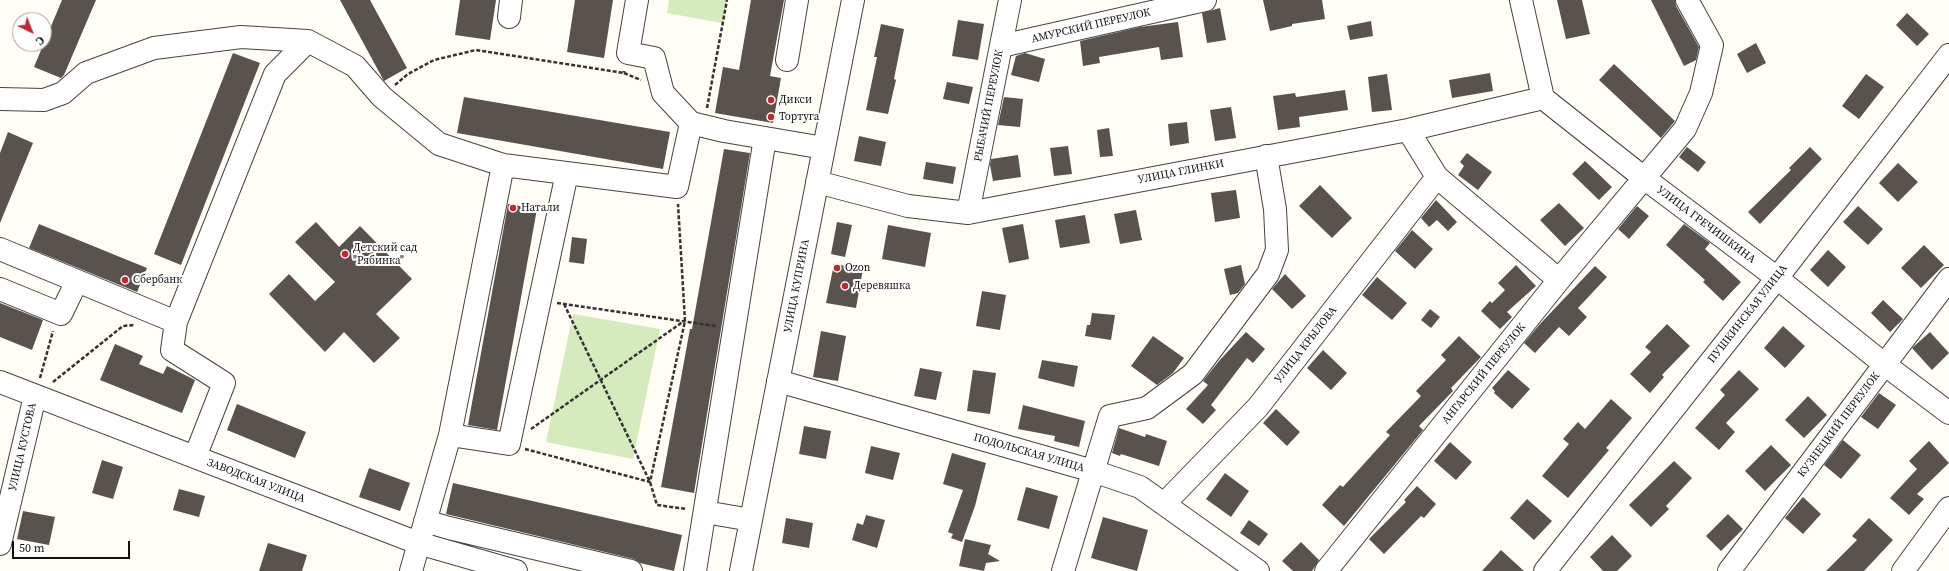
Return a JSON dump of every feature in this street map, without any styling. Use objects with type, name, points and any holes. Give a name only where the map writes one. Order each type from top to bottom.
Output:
[{"type":"street","points":[[638,0],[628,53],[654,58],[663,93],[698,124],[765,138],[824,148]]},
{"type":"street","points":[[787,60],[797,0]]},
{"type":"street","name":"УЛИЦА КУПРИНА","points":[[741,571],[853,0]]},
{"type":"street","name":"РЫБАЧИЙ ПЕРЕУЛОК","points":[[968,213],[1010,0]]},
{"type":"street","name":"АМУРСКИЙ ПЕРЕУЛОК","points":[[1001,46],[1205,0]]},
{"type":"street","points":[[1522,0],[1543,98]]},
{"type":"street","name":"АНГАРСКИЙ ПЕРЕУЛОК","points":[[1326,571],[1559,280],[1685,129],[1701,93],[1712,45],[1687,0]]},
{"type":"street","points":[[0,99],[44,100],[63,93],[86,73],[154,48],[242,37],[308,41],[355,66],[382,97],[439,144],[503,165],[677,187],[698,124]]},
{"type":"street","points":[[195,457],[224,383],[172,350],[176,322],[275,74],[308,41]]},
{"type":"street","name":"ПУШКИНСКАЯ УЛИЦА","points":[[1545,571],[1777,278],[1949,56]]},
{"type":"street","name":"УЛИЦА ГЛИНКИ","points":[[817,182],[908,206],[968,213],[1408,130],[1543,98]]},
{"type":"street","name":"УЛИЦА ГРЕЧИШКИНА","points":[[1543,98],[1644,178],[1777,278],[1884,364],[1949,413]]},
{"type":"street","points":[[1408,130],[1437,177],[1559,280]]},
{"type":"street","points":[[695,571],[765,138]]},
{"type":"street","points":[[1063,571],[1110,416],[1147,408],[1193,374],[1268,274],[1276,250],[1275,209],[1266,156]]},
{"type":"street","points":[[411,571],[418,542],[450,435],[503,165]]},
{"type":"street","points":[[450,435],[509,444],[567,173]]},
{"type":"street","name":"УЛИЦА КРЫЛОВА","points":[[1165,503],[1258,408],[1437,177]]},
{"type":"street","points":[[2,255],[77,281],[176,322]]},
{"type":"street","name":"КУЗНЕЦКИЙ ПЕРЕУЛОК","points":[[1729,571],[1949,280]]},
{"type":"street","points":[[0,289],[61,314],[77,281]]},
{"type":"street","name":"ПОДОЛЬСКАЯ УЛИЦА","points":[[778,381],[1093,471],[1140,487],[1165,503],[1258,571]]},
{"type":"street","name":"ЗАВОДСКАЯ УЛИЦА","points":[[0,382],[418,542],[516,571]]},
{"type":"street","name":"УЛИЦА КУСТОВА","points":[[0,544],[35,396]]},
{"type":"street","points":[[1903,571],[1949,508]]},
{"type":"street","points":[[704,512],[751,520]]},
{"type":"street","points":[[425,521],[631,571]]},
{"type":"path","points":[[698,124],[727,0]]},
{"type":"path","points":[[382,97],[408,74],[434,60],[476,50],[624,73],[628,53]]},
{"type":"path","points":[[650,482],[685,321],[677,187]]},
{"type":"path","points":[[540,300],[734,329]]},
{"type":"path","points":[[564,304],[650,482],[658,504],[704,512]]},
{"type":"path","points":[[35,396],[58,313]]},
{"type":"path","points":[[509,444],[685,321]]},
{"type":"path","points":[[35,396],[123,326],[138,325]]},
{"type":"path","points":[[509,444],[650,482]]},
{"type":"green space","points":[[669,0],[727,0],[722,23],[667,13]]},
{"type":"green space","points":[[573,314],[660,329],[633,459],[546,442]]},
{"type":"building","points":[[62,0],[96,0],[64,75],[61,78],[34,67],[40,52],[52,52],[52,24]]},
{"type":"building","points":[[340,0],[370,0],[407,68],[384,81]]},
{"type":"building","points":[[460,0],[496,0],[490,40],[455,35]]},
{"type":"building","points":[[575,0],[613,0],[604,58],[567,52]]},
{"type":"building","points":[[751,0],[784,0],[770,76],[781,78],[773,123],[715,113],[723,67],[739,70]]},
{"type":"building","points":[[1263,0],[1322,0],[1325,19],[1292,24],[1292,26],[1270,31]]},
{"type":"building","points":[[1557,0],[1582,0],[1590,34],[1566,39]]},
{"type":"building","points":[[1651,0],[1675,0],[1676,6],[1699,47],[1696,60],[1684,66]]},
{"type":"building","points":[[1220,8],[1226,40],[1207,43],[1202,13]]},
{"type":"building","points":[[1907,13],[1929,34],[1917,46],[1896,25]]},
{"type":"building","points":[[958,20],[984,24],[978,60],[952,56]]},
{"type":"building","points":[[1371,21],[1373,36],[1350,40],[1347,26]]},
{"type":"building","points":[[1178,22],[1183,57],[1161,60],[1159,47],[1099,57],[1100,63],[1083,66],[1080,41],[1140,27]]},
{"type":"building","points":[[881,24],[904,29],[894,79],[896,80],[888,114],[866,110],[877,57],[874,57]]},
{"type":"building","points":[[1756,43],[1766,63],[1747,73],[1737,54]]},
{"type":"building","points":[[233,53],[260,63],[181,265],[154,254]]},
{"type":"building","points":[[1025,53],[1045,59],[1039,82],[1011,75],[1016,56]]},
{"type":"building","points":[[1614,64],[1675,121],[1661,138],[1599,80]]},
{"type":"building","points":[[1490,73],[1493,91],[1452,98],[1449,80]]},
{"type":"building","points":[[1387,74],[1392,110],[1372,112],[1368,77]]},
{"type":"building","points":[[1866,74],[1884,87],[1859,119],[1842,106]]},
{"type":"building","points":[[947,82],[973,87],[969,104],[943,99]]},
{"type":"building","points":[[1345,90],[1348,110],[1299,117],[1300,127],[1278,130],[1273,96],[1295,93],[1296,97]]},
{"type":"building","points":[[464,97],[670,132],[663,169],[457,133]]},
{"type":"building","points":[[1004,97],[1023,99],[1020,127],[998,125]]},
{"type":"building","points":[[1231,107],[1236,138],[1215,141],[1210,110]]},
{"type":"building","points":[[1187,122],[1189,143],[1170,146],[1168,124]]},
{"type":"building","points":[[1109,128],[1113,156],[1100,157],[1097,130]]},
{"type":"building","points":[[8,132],[33,143],[0,223],[0,153]]},
{"type":"building","points":[[859,136],[886,142],[881,166],[854,161]]},
{"type":"building","points":[[1068,146],[1072,174],[1054,176],[1050,148]]},
{"type":"building","points":[[1687,147],[1706,162],[1698,172],[1679,157]]},
{"type":"building","points":[[1810,147],[1822,159],[1760,224],[1748,212],[1791,170],[1789,168]]},
{"type":"building","points":[[724,149],[750,153],[694,493],[661,487],[690,329],[692,329]]},
{"type":"building","points":[[1467,153],[1492,172],[1478,190],[1458,175],[1464,166],[1460,162]]},
{"type":"building","points":[[1018,155],[1021,177],[993,181],[990,165],[991,159]]},
{"type":"building","points":[[1585,161],[1612,187],[1599,200],[1572,174]]},
{"type":"building","points":[[926,162],[956,167],[953,184],[923,179]]},
{"type":"building","points":[[1898,163],[1918,182],[1898,202],[1879,183]]},
{"type":"building","points":[[1320,185],[1352,218],[1332,238],[1299,206]]},
{"type":"building","points":[[1236,190],[1240,218],[1215,222],[1211,193]]},
{"type":"building","points":[[1436,200],[1457,222],[1448,231],[1437,220],[1429,227],[1421,218]]},
{"type":"building","points":[[1559,203],[1584,228],[1565,246],[1540,220]]},
{"type":"building","points":[[508,204],[537,209],[497,430],[468,425]]},
{"type":"building","points":[[1637,206],[1649,216],[1629,239],[1618,229]]},
{"type":"building","points":[[1858,206],[1883,229],[1868,245],[1843,222]]},
{"type":"building","points":[[1136,210],[1142,240],[1120,244],[1114,214]]},
{"type":"building","points":[[1085,215],[1090,243],[1060,248],[1055,220]]},
{"type":"building","points":[[316,222],[339,247],[360,226],[412,279],[376,314],[400,338],[374,363],[344,332],[325,352],[269,294],[289,274],[315,301],[335,282],[295,242]]},
{"type":"building","points":[[837,222],[852,225],[845,257],[831,254]]},
{"type":"building","points":[[39,224],[147,268],[137,292],[29,248]]},
{"type":"building","points":[[1023,224],[1029,259],[1009,263],[1002,228]]},
{"type":"building","points":[[1684,224],[1710,243],[1705,249],[1741,282],[1723,301],[1703,282],[1705,280],[1666,245]]},
{"type":"building","points":[[888,225],[931,233],[925,267],[882,259]]},
{"type":"building","points":[[1412,230],[1433,249],[1415,269],[1395,251]]},
{"type":"building","points":[[572,237],[587,239],[584,264],[569,262]]},
{"type":"building","points":[[1924,245],[1944,265],[1921,288],[1901,268]]},
{"type":"building","points":[[1828,250],[1846,267],[1828,287],[1810,270]]},
{"type":"building","name":"Деревяшка","points":[[834,264],[863,269],[856,308],[826,303]]},
{"type":"building","points":[[1241,265],[1245,284],[1238,293],[1230,295],[1224,269]]},
{"type":"building","points":[[1516,265],[1536,286],[1507,312],[1512,317],[1500,329],[1481,311],[1490,301],[1492,303],[1505,290],[1498,283]]},
{"type":"building","points":[[1595,266],[1607,277],[1578,308],[1587,317],[1569,336],[1559,327],[1535,353],[1524,343]]},
{"type":"building","points":[[1285,274],[1306,296],[1292,309],[1272,289]]},
{"type":"building","points":[[1377,277],[1407,303],[1392,320],[1362,295]]},
{"type":"building","points":[[982,291],[1006,295],[1000,330],[976,326]]},
{"type":"building","points":[[1883,300],[1903,319],[1890,332],[1871,313]]},
{"type":"building","points":[[0,303],[43,320],[32,350],[0,337]]},
{"type":"building","points":[[1430,309],[1440,317],[1431,328],[1421,320]]},
{"type":"building","points":[[1092,313],[1115,315],[1111,340],[1085,336],[1087,325],[1090,325]]},
{"type":"building","points":[[1667,324],[1690,346],[1662,375],[1664,377],[1650,393],[1630,374],[1651,352],[1645,347]]},
{"type":"building","points":[[1783,326],[1805,346],[1785,368],[1764,348]]},
{"type":"building","points":[[821,331],[846,336],[838,381],[813,377]]},
{"type":"building","points":[[1246,332],[1265,349],[1253,363],[1247,358],[1211,405],[1216,410],[1203,424],[1186,409],[1208,385],[1203,381]]},
{"type":"building","points":[[1930,332],[1949,353],[1932,370],[1912,348]]},
{"type":"building","points":[[1153,336],[1184,358],[1173,373],[1157,385],[1131,366]]},
{"type":"building","points":[[1459,336],[1481,357],[1451,388],[1453,391],[1419,426],[1423,430],[1344,526],[1322,505],[1340,485],[1343,487],[1390,435],[1386,432],[1421,396],[1416,391],[1446,360],[1441,355]]},
{"type":"building","points":[[115,344],[143,356],[139,364],[163,374],[167,366],[195,380],[182,413],[100,380]]},
{"type":"building","points":[[1323,350],[1347,373],[1331,390],[1307,368]]},
{"type":"building","points":[[1042,360],[1078,366],[1074,387],[1038,378]]},
{"type":"building","points":[[920,368],[942,372],[936,400],[914,396]]},
{"type":"building","points":[[973,370],[996,373],[990,414],[967,411]]},
{"type":"building","points":[[1508,370],[1530,389],[1512,409],[1494,393],[1495,391],[1492,388]]},
{"type":"building","points":[[1739,370],[1759,389],[1726,423],[1735,432],[1719,450],[1695,428],[1725,395],[1720,390]]},
{"type":"building","points":[[1879,393],[1896,405],[1878,429],[1861,417]]},
{"type":"building","points":[[1808,396],[1827,415],[1804,438],[1785,420]]},
{"type":"building","points":[[1611,399],[1632,418],[1606,448],[1609,450],[1568,498],[1542,476],[1569,444],[1563,439],[1578,422],[1585,429]]},
{"type":"building","points":[[237,404],[306,432],[295,458],[227,430]]},
{"type":"building","points":[[1023,405],[1085,421],[1079,447],[1054,441],[1055,436],[1018,429]]},
{"type":"building","points":[[1276,409],[1300,432],[1287,446],[1263,423]]},
{"type":"building","points":[[804,426],[831,431],[826,459],[799,454]]},
{"type":"building","points":[[1119,428],[1145,437],[1146,434],[1167,441],[1159,466],[1121,454],[1120,456],[1112,453]]},
{"type":"building","points":[[1843,440],[1861,455],[1841,479],[1824,465]]},
{"type":"building","points":[[1929,441],[1949,463],[1917,494],[1924,499],[1909,515],[1890,498],[1917,469],[1909,461]]},
{"type":"building","points":[[1450,442],[1472,462],[1456,480],[1434,461]]},
{"type":"building","points":[[1771,445],[1791,465],[1765,491],[1745,471]]},
{"type":"building","points":[[871,446],[900,453],[893,480],[865,473]]},
{"type":"building","points":[[952,453],[986,463],[975,506],[962,542],[951,538],[953,534],[948,532],[963,490],[943,484]]},
{"type":"building","points":[[102,460],[123,467],[113,499],[92,493]]},
{"type":"building","points":[[1674,461],[1692,478],[1666,506],[1669,509],[1651,527],[1629,505]]},
{"type":"building","points":[[369,468],[410,483],[400,511],[359,497]]},
{"type":"building","points":[[1225,473],[1249,491],[1231,517],[1206,499]]},
{"type":"building","points":[[453,483],[682,535],[674,571],[640,563],[634,559],[446,514]]},
{"type":"building","points":[[1417,486],[1436,504],[1424,518],[1421,516],[1384,554],[1369,539],[1406,502],[1404,500]]},
{"type":"building","points":[[1026,487],[1058,496],[1049,529],[1017,520]]},
{"type":"building","points":[[179,489],[205,496],[199,517],[173,510]]},
{"type":"building","points":[[1803,497],[1821,514],[1803,534],[1785,518]]},
{"type":"building","points":[[1527,499],[1552,521],[1534,540],[1510,518]]},
{"type":"building","points":[[23,511],[55,517],[49,545],[17,539]]},
{"type":"building","points":[[1728,514],[1743,529],[1721,551],[1706,536]]},
{"type":"building","points":[[866,515],[885,520],[877,548],[852,540],[857,523],[863,525]]},
{"type":"building","points":[[1103,517],[1148,530],[1137,571],[1091,558]]},
{"type":"building","points":[[786,518],[813,523],[809,548],[782,543]]},
{"type":"building","points":[[1869,518],[1893,540],[1864,571],[1826,571],[1857,540],[1852,536]]},
{"type":"building","points":[[1249,520],[1268,534],[1259,546],[1240,533]]},
{"type":"building","points":[[1612,535],[1632,556],[1617,571],[1603,571],[1590,557]]},
{"type":"building","points":[[965,539],[991,545],[988,554],[1000,561],[986,563],[984,571],[959,566]]},
{"type":"building","points":[[1301,542],[1319,560],[1312,571],[1293,571],[1282,561]]},
{"type":"building","points":[[268,543],[307,555],[302,571],[259,571]]},
{"type":"building","points":[[1501,550],[1524,571],[1482,571]]},
{"type":"place","name":"Дикси","points":[[771,100]]},
{"type":"place","name":"Тортуга","points":[[771,117]]},
{"type":"place","name":"Натали","points":[[513,208]]},
{"type":"place","name":"Детский сад \"Рябинка\"","points":[[345,254]]},
{"type":"place","name":"Ozon","points":[[837,268]]},
{"type":"place","name":"Сбербанк","points":[[125,280]]},
{"type":"place","name":"Деревяшка","points":[[845,286]]}]
